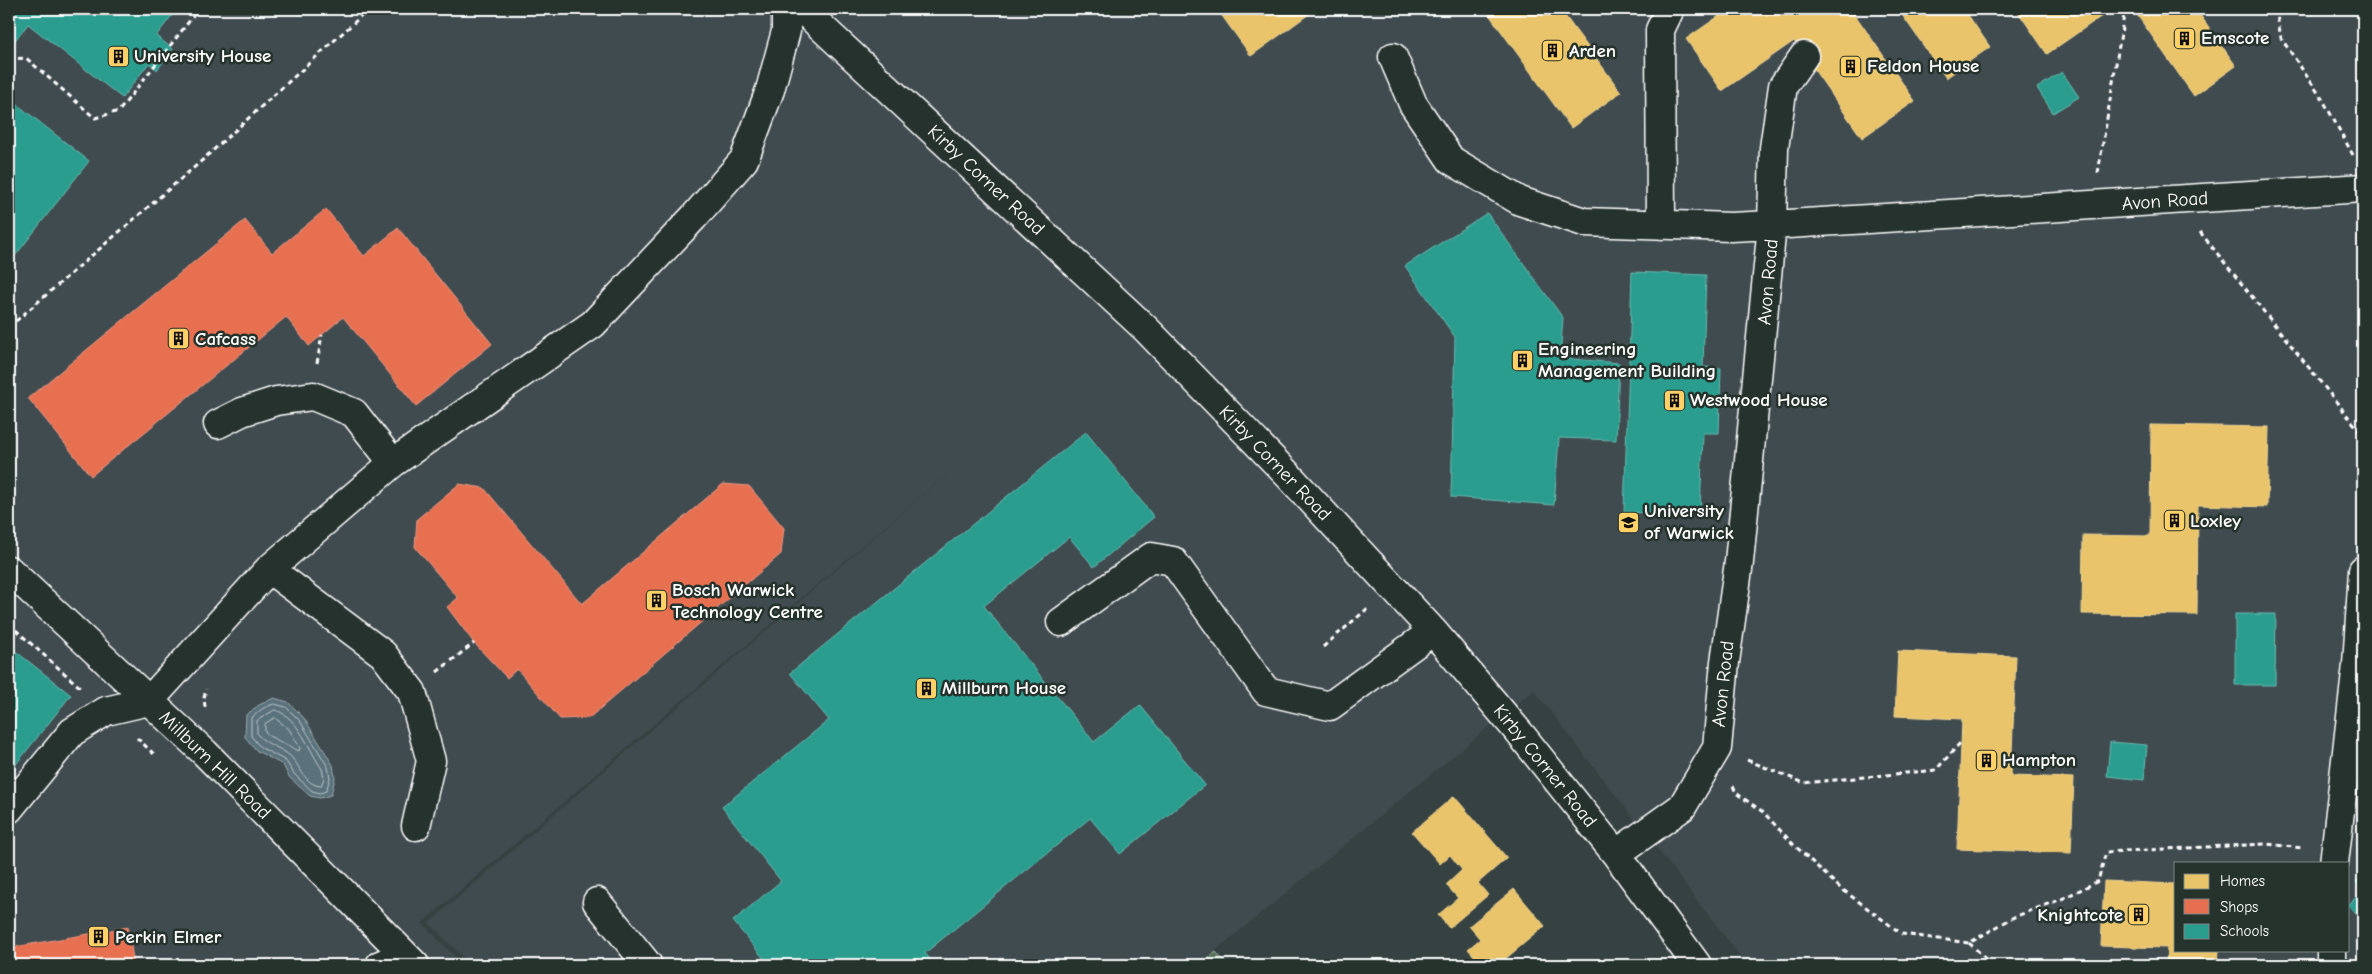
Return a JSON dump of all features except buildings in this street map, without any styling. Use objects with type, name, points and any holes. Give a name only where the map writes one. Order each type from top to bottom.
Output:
[{"type":"street","points":[[9,809],[72,732],[106,711],[149,701],[269,569],[393,463],[594,324],[694,217],[744,160],[775,73],[786,31],[786,9]]},
{"type":"street","name":"Kirby Corner Road","points":[[802,9],[1146,329],[1289,476],[1433,631],[1522,736],[1616,854],[1697,965]]},
{"type":"street","points":[[1662,225],[1660,30],[1670,9]]},
{"type":"street","points":[[1393,57],[1414,104],[1451,160],[1520,201],[1584,222],[1662,225],[1772,225],[1774,148],[1783,86],[1804,56]]},
{"type":"street","name":"Avon Road","points":[[1616,854],[1682,807],[1717,748],[1725,662],[1739,562],[1752,443],[1772,225],[2363,188]]},
{"type":"street","points":[[218,424],[242,412],[276,401],[313,396],[354,413],[393,463]]},
{"type":"street","points":[[1062,622],[1152,556],[1173,561],[1266,691],[1330,706],[1433,631]]},
{"type":"street","points":[[269,569],[383,654],[412,692],[431,761],[416,826]]},
{"type":"street","name":"Millburn Hill Road","points":[[9,570],[205,753],[410,960]]},
{"type":"street","points":[[2335,857],[2357,664],[2363,570]]},
{"type":"street","points":[[597,902],[648,965]]},
{"type":"street","points":[[2331,952],[2331,965]]},
{"type":"street","points":[[380,965],[410,960]]},
{"type":"path","points":[[9,327],[198,164],[369,9]]},
{"type":"path","points":[[2093,205],[2125,9]]},
{"type":"path","points":[[2276,9],[2281,38],[2323,100],[2355,159]]},
{"type":"path","points":[[9,59],[26,58],[94,118],[119,111],[198,10]]},
{"type":"path","points":[[2174,200],[2363,435]]},
{"type":"path","points":[[1323,647],[1392,588]]},
{"type":"path","points":[[412,692],[474,643]]},
{"type":"path","points":[[205,753],[208,737],[204,698],[208,681]]},
{"type":"path","points":[[1717,748],[1804,783],[1936,770],[1960,743]]},
{"type":"path","points":[[1717,748],[1736,793],[1763,812],[1839,887],[1902,934],[1969,943],[1993,965]]},
{"type":"path","points":[[1969,943],[2014,917],[2064,898],[2098,881],[2106,852],[2267,844],[2335,857]]},
{"type":"shaded area","name":"University of Warwick","points":[[9,9],[2363,9],[2363,965],[1747,965],[1534,690],[1198,965],[471,965],[429,923],[964,459],[422,923],[463,965],[9,965]]},
{"type":"green space","points":[[1216,952],[1227,965],[1200,965]]},
{"type":"water","points":[[274,698],[288,702],[304,718],[333,765],[335,778],[331,795],[320,798],[310,796],[289,777],[283,765],[257,751],[245,737],[246,715],[259,705]]},
{"type":"place","name":"Emscote","points":[[2185,38]]},
{"type":"place","name":"Arden","points":[[1553,51]]},
{"type":"place","name":"University House","points":[[118,56]]},
{"type":"place","name":"Feldon House","points":[[1851,66]]},
{"type":"place","name":"Cafcass","points":[[179,339]]},
{"type":"place","name":"Engineering Management Building","points":[[1522,360]]},
{"type":"place","name":"Westwood House","points":[[1674,400]]},
{"type":"place","name":"Loxley","points":[[2174,521]]},
{"type":"place","name":"University of Warwick","points":[[1628,522]]},
{"type":"place","name":"Bosch Warwick Technology Centre","points":[[656,601]]},
{"type":"place","name":"Millburn House","points":[[926,688]]},
{"type":"place","name":"Hampton","points":[[1986,760]]},
{"type":"place","name":"Knightcote","points":[[2139,915]]},
{"type":"place","name":"Perkin Elmer","points":[[99,937]]}]
